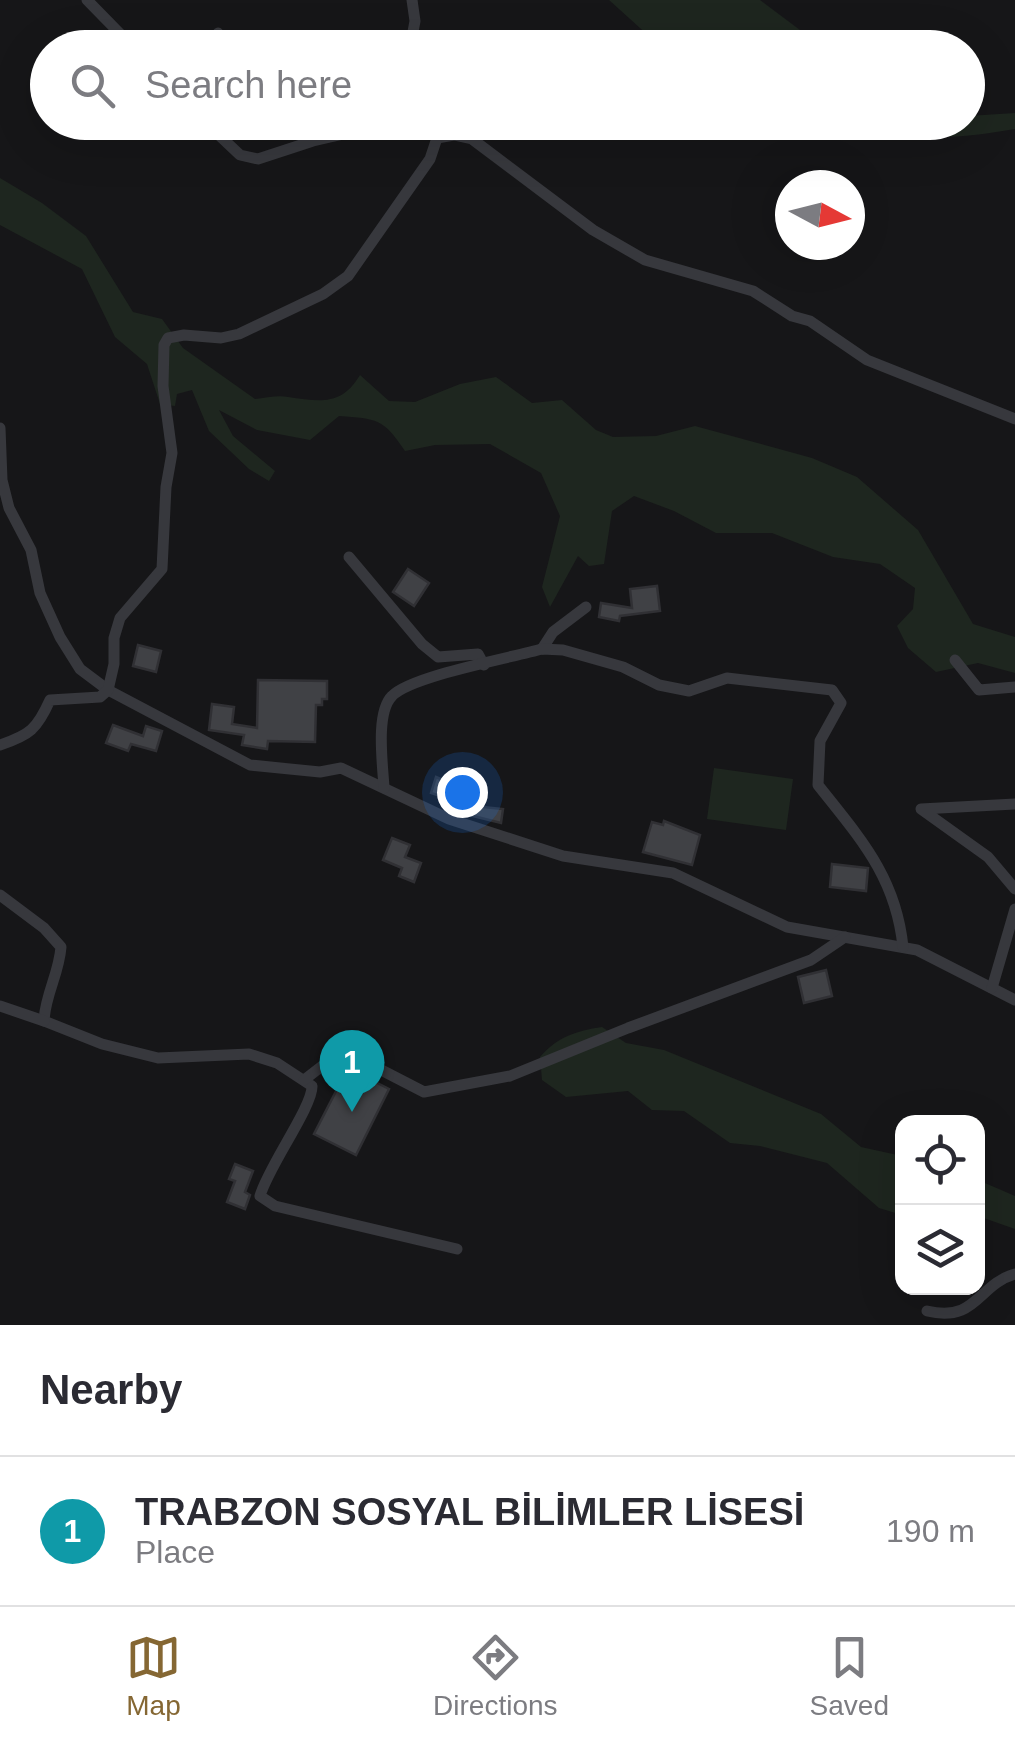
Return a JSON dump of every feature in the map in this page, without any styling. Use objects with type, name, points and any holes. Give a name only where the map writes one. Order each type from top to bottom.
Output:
[{"type":"street","points":[[87,0],[116,30]]},
{"type":"street","points":[[412,0],[413,30]]},
{"type":"street","points":[[224,140],[240,155],[258,160],[318,140]]},
{"type":"street","points":[[2,743],[22,738],[40,724],[50,700],[100,697],[108,690],[120,618],[162,569],[172,452],[162,386],[164,345],[168,338],[222,338],[239,334],[323,294],[348,276],[430,159],[436,140]]},
{"type":"street","points":[[473,140],[593,230],[645,260],[753,292],[792,316],[810,321],[867,360],[1015,419]]},
{"type":"street","points":[[0,428],[2,480],[9,508],[31,550],[40,593],[80,669],[108,690],[250,764],[320,772],[340,768],[449,819],[563,856],[673,873],[787,927],[917,950],[1015,1000]]},
{"type":"street","points":[[349,556],[422,644],[438,656],[478,654],[484,666]]},
{"type":"street","points":[[542,649],[553,632],[586,607]]},
{"type":"street","points":[[384,788],[382,731],[390,697],[415,682],[542,649],[564,650],[622,666],[659,684],[690,691],[727,678],[832,690],[840,704],[820,740],[818,786],[881,867],[903,947]]},
{"type":"street","points":[[955,660],[980,690],[1015,688]]},
{"type":"street","points":[[1015,804],[921,809],[988,857],[1015,889]]},
{"type":"street","points":[[0,895],[44,928],[61,947],[55,982],[44,1004],[44,1021]]},
{"type":"street","points":[[992,988],[1015,908]]},
{"type":"street","points":[[304,1080],[335,1056],[360,1059],[424,1092],[510,1076],[810,960],[844,937]]},
{"type":"street","points":[[0,1006],[102,1044],[158,1058],[249,1054],[277,1062],[312,1086],[312,1098],[298,1117],[260,1196],[274,1206],[457,1249]]},
{"type":"street","points":[[927,1311],[960,1312],[978,1302],[995,1283],[1015,1274]]},
{"type":"shaded area","points":[[609,0],[760,0],[800,30],[642,30]]},
{"type":"shaded area","points":[[1015,113],[1015,129],[985,133],[985,115]]},
{"type":"shaded area","points":[[0,178],[86,236],[133,312],[162,319],[183,348],[255,399],[280,396],[328,400],[345,392],[360,375],[389,401],[415,402],[460,384],[496,377],[532,403],[562,400],[596,430],[613,437],[656,436],[695,426],[812,458],[857,477],[918,530],[973,624],[1015,637],[1015,673],[978,663],[936,672],[908,648],[897,626],[913,609],[915,588],[880,564],[833,557],[772,533],[716,533],[634,496],[612,511],[604,564],[589,566],[578,556],[550,607],[542,587],[560,516],[541,473],[490,444],[435,445],[405,451],[378,422],[339,416],[310,440],[257,430],[219,410],[233,436],[275,471],[269,481],[249,469],[209,431],[192,390],[177,394],[175,406],[160,404],[147,364],[115,337],[82,269],[0,225]]},
{"type":"shaded area","points":[[714,768],[793,779],[786,830],[707,819]]},
{"type":"shaded area","points":[[602,1027],[626,1043],[664,1050],[821,1114],[861,1147],[895,1154],[895,1213],[879,1208],[827,1163],[760,1146],[730,1143],[684,1111],[652,1110],[628,1091],[566,1097],[542,1080],[540,1057],[553,1044]]},
{"type":"shaded area","points":[[985,1183],[1015,1196],[1015,1229],[985,1218]]},
{"type":"building","points":[[408,569],[429,583],[414,606],[393,592]]},
{"type":"building","points":[[657,586],[660,611],[620,616],[619,621],[599,617],[601,603],[632,608],[630,589]]},
{"type":"building","points":[[138,645],[161,651],[156,672],[133,666]]},
{"type":"building","points":[[258,680],[327,681],[327,699],[316,705],[315,742],[268,741],[267,749],[242,745],[244,735],[209,730],[212,704],[234,707],[232,724],[257,728]]},
{"type":"building","points":[[113,725],[143,736],[146,726],[162,731],[156,751],[131,744],[128,751],[106,743]]},
{"type":"building","points":[[436,777],[486,798],[483,807],[503,809],[501,823],[461,813],[464,804],[431,793]]},
{"type":"building","points":[[664,821],[700,835],[692,865],[643,852],[652,822],[663,825]]},
{"type":"building","points":[[392,838],[410,845],[405,857],[421,863],[414,882],[399,876],[402,868],[383,860]]},
{"type":"building","points":[[832,864],[868,868],[866,891],[830,887]]},
{"type":"building","points":[[826,970],[832,996],[804,1003],[798,977]]},
{"type":"building","points":[[348,1068],[389,1089],[356,1155],[314,1134]]},
{"type":"building","points":[[235,1164],[253,1171],[245,1192],[250,1195],[245,1209],[227,1202],[235,1181],[229,1179]]},
{"type":"place","name":"TRABZON SOSYAL BİLİMLER LİSESİ","points":[[352,1112]]}]
